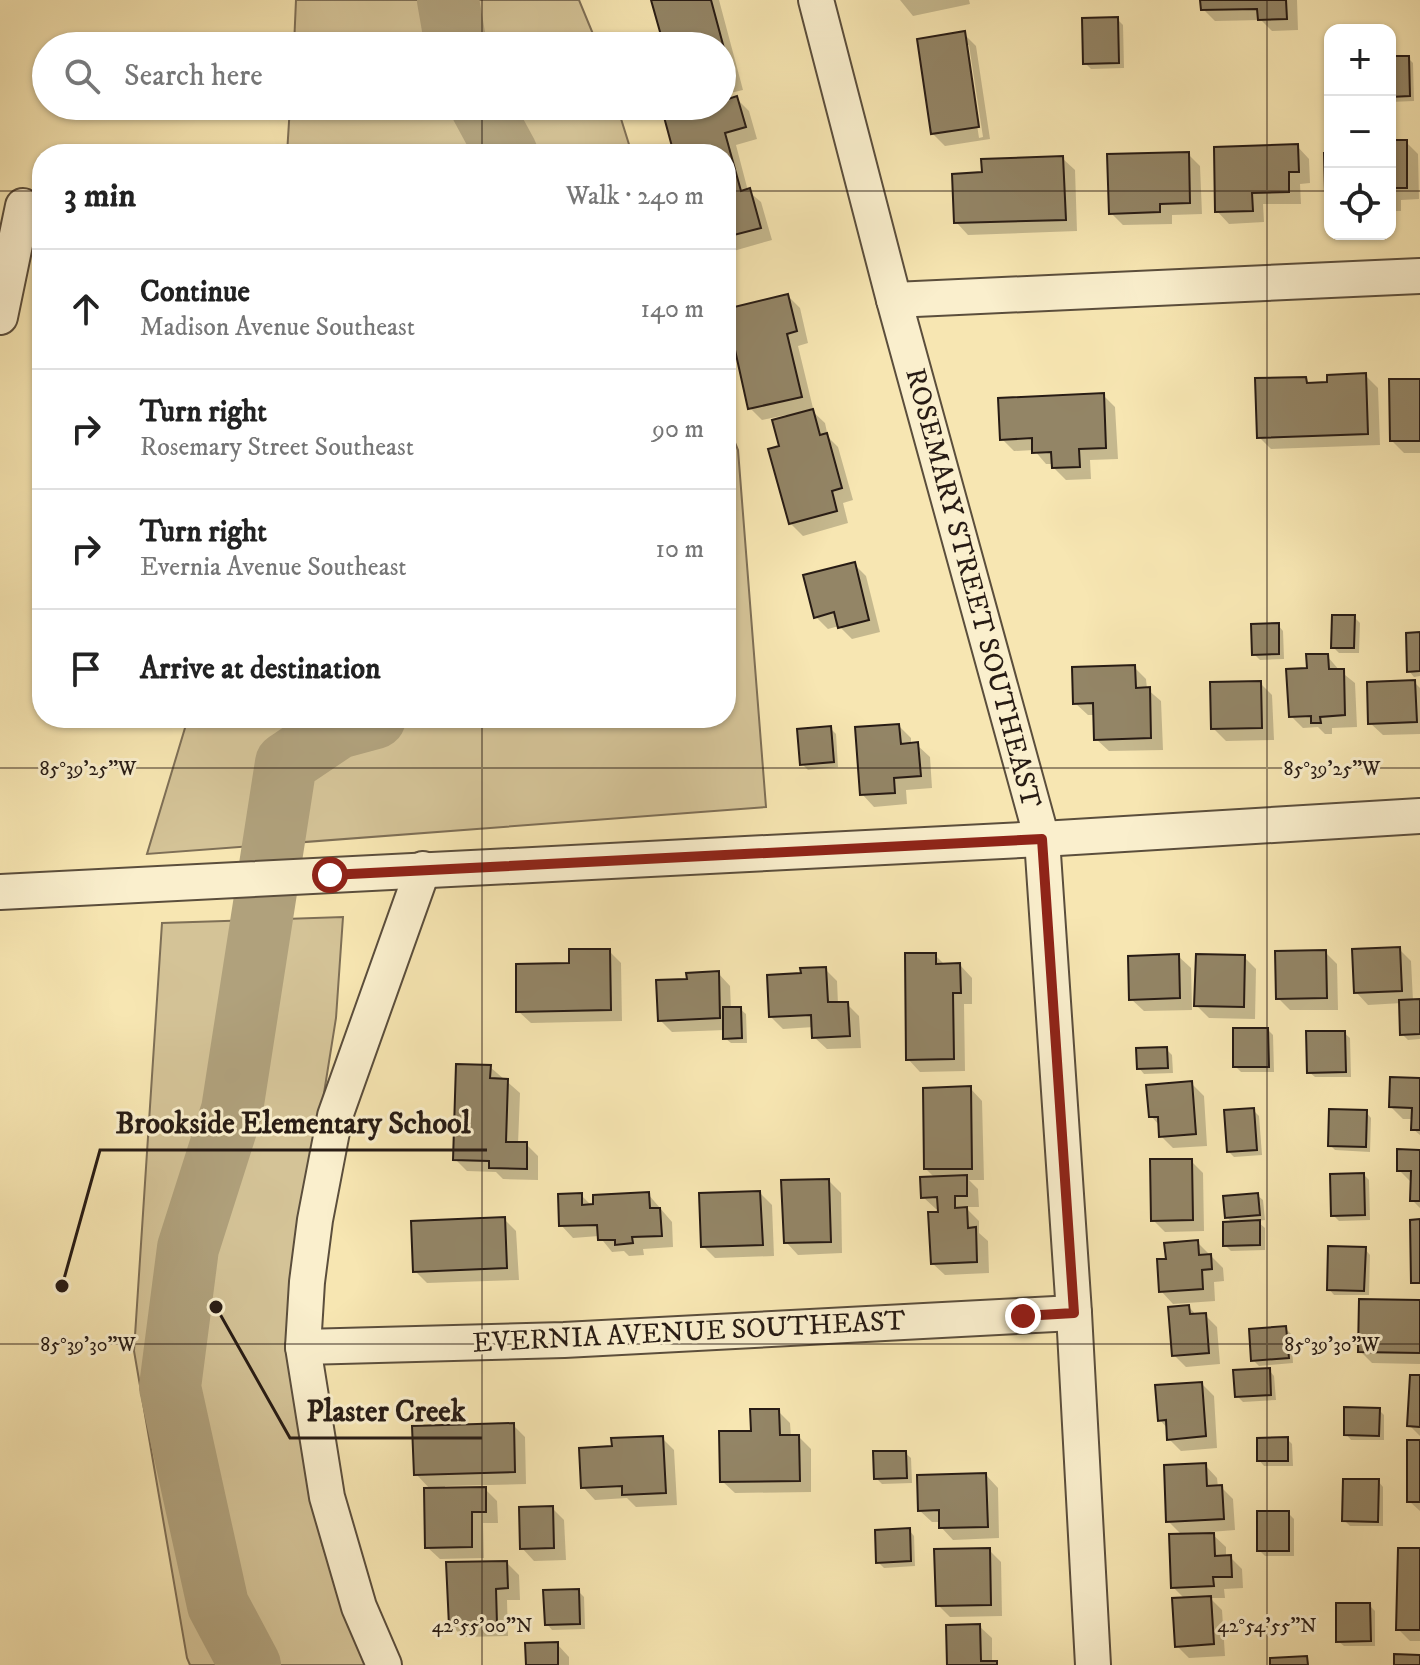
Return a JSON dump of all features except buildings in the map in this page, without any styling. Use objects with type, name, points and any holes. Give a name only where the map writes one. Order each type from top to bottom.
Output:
[{"type":"street","name":"ROSEMARY STREET SOUTHEAST","points":[[816,0],[894,300],[1042,839],[1074,1313],[1093,1665]]},
{"type":"street","points":[[0,317],[23,206]]},
{"type":"street","points":[[894,300],[1420,276]]},
{"type":"street","points":[[0,892],[1042,839],[1420,816]]},
{"type":"street","points":[[384,1665],[359,1607],[327,1497],[303,1347],[315,1220],[335,1116],[423,869]]},
{"type":"street","name":"EVERNIA AVENUE SOUTHEAST","points":[[303,1347],[564,1340],[1074,1313]]},
{"type":"shaded area","points":[[296,0],[579,0],[592,32],[295,32]]},
{"type":"shaded area","points":[[289,120],[621,120],[629,144],[288,144]]},
{"type":"shaded area","points":[[736,445],[766,807],[147,854],[185,728],[736,728]]},
{"type":"shaded area","points":[[343,917],[336,1018],[297,1262],[293,1369],[322,1544],[365,1665],[190,1665],[134,1351],[162,923]]},
{"type":"waterway","points":[[448,0],[454,32]]},
{"type":"waterway","points":[[489,120],[502,144]]},
{"type":"waterway","points":[[250,1665],[218,1605],[170,1387],[188,1248],[232,1110],[286,763],[338,728]]},
{"type":"place","name":"Brookside Elementary School","points":[[62,1286]]},
{"type":"place","name":"Plaster Creek","points":[[216,1307]]},
{"type":"route","points":[[330,875],[1042,839],[1074,1313],[1023,1316]]}]
